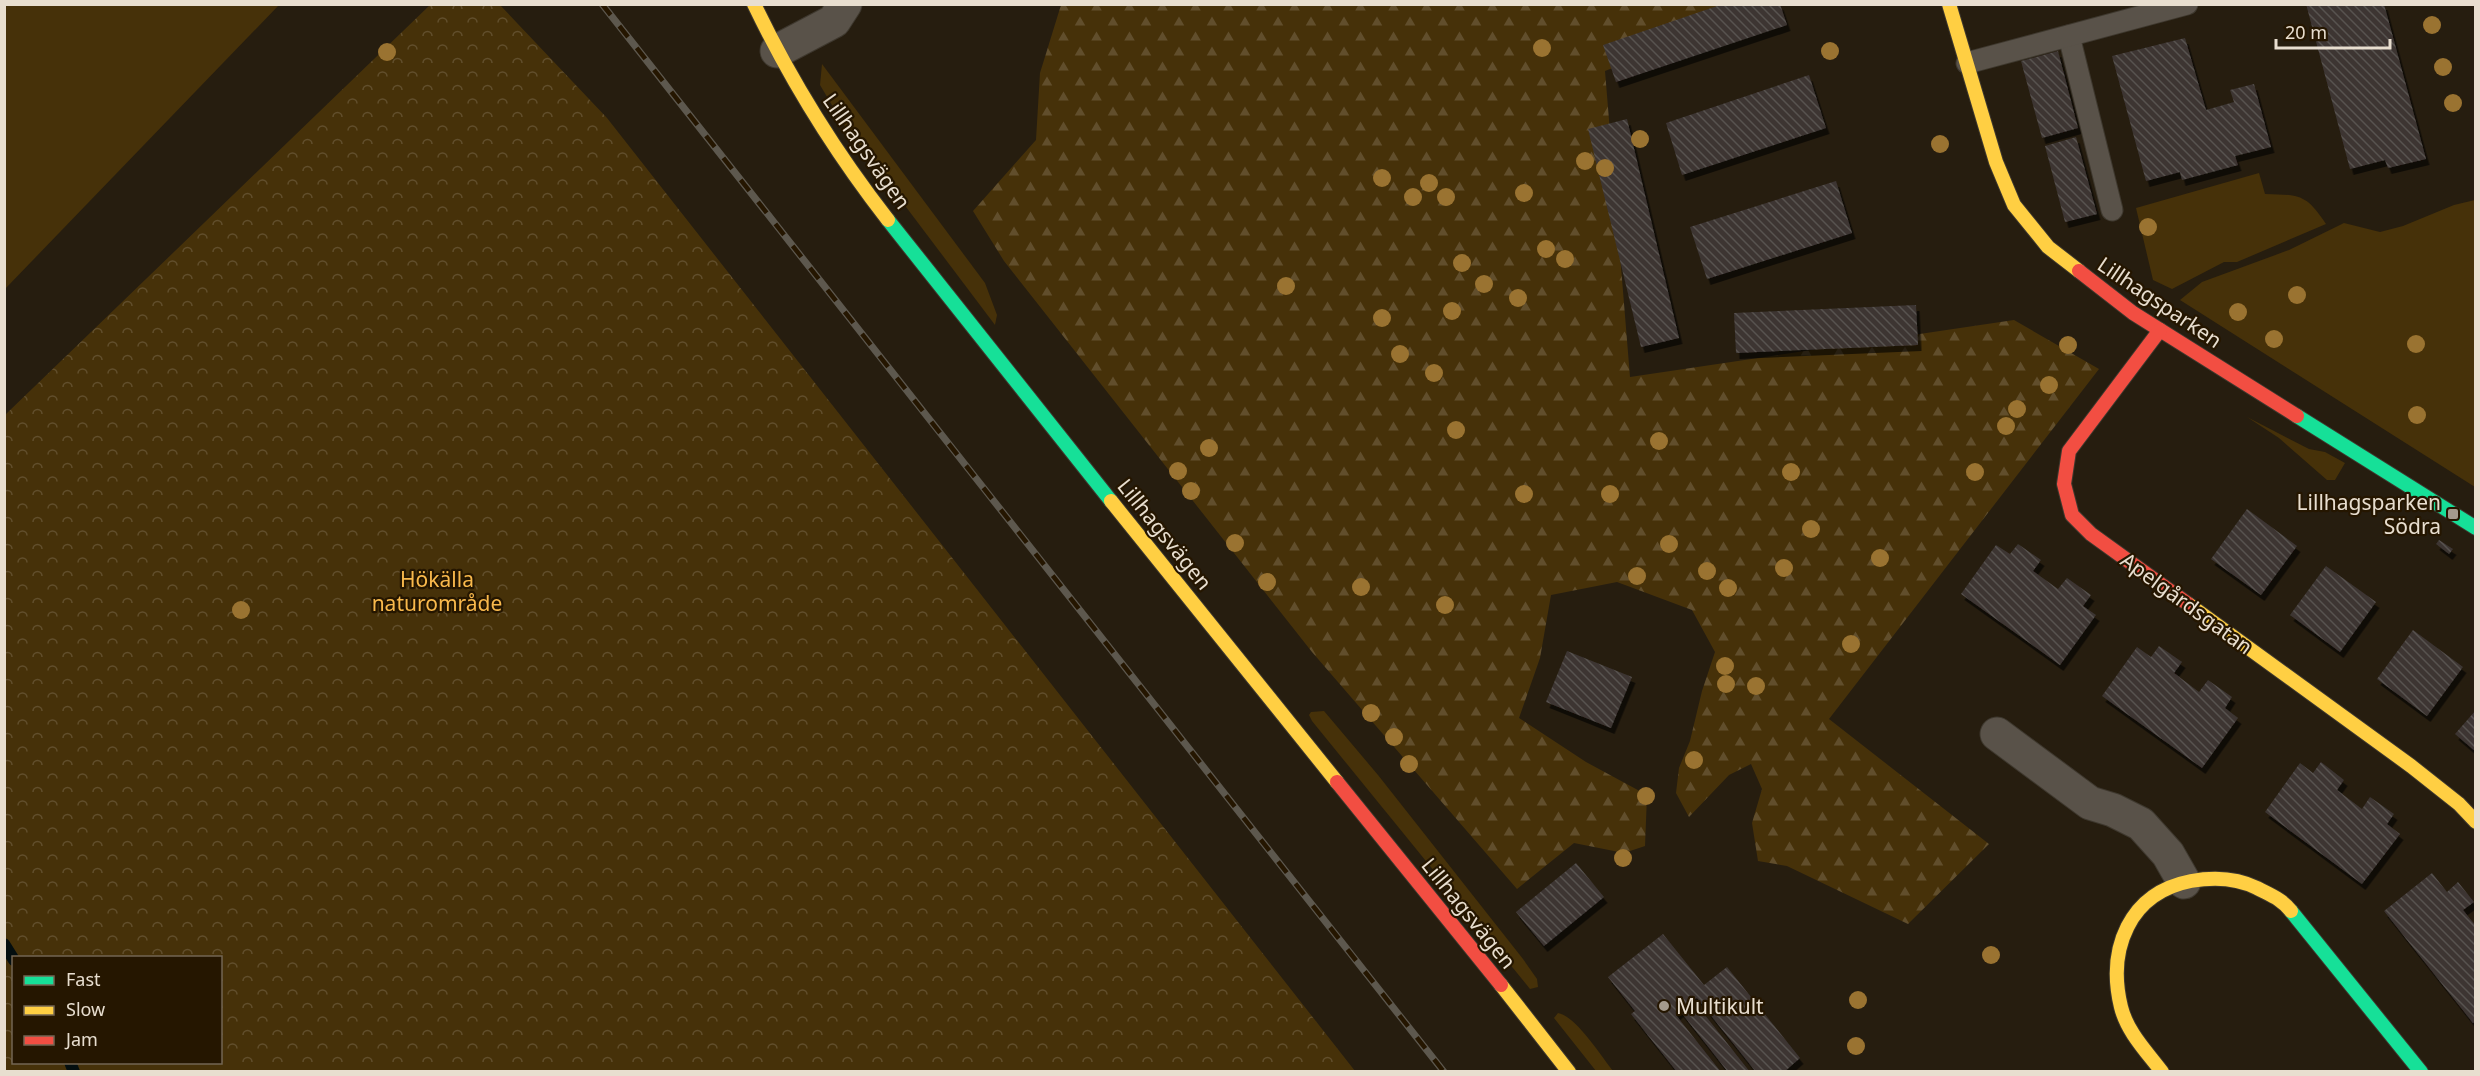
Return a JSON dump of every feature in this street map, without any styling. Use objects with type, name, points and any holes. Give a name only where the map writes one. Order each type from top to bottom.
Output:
[{"type":"street","name":"Lillhagsvägen","points":[[754,4],[777,51],[817,121],[884,213],[1075,456],[1569,1071]]},
{"type":"street","points":[[777,51],[834,21],[845,4]]},
{"type":"street","name":"Lillhagsparken","points":[[1949,4],[1996,162],[2014,205],[2048,247],[2124,306],[2160,330],[2475,528]]},
{"type":"street","name":"Apelgårdsgatan","points":[[2160,330],[2069,451],[2064,484],[2072,515],[2091,534],[2411,766],[2459,804],[2475,822]]},
{"type":"street","points":[[1998,734],[2090,803],[2113,810],[2141,824],[2169,854],[2184,882]]},
{"type":"street","points":[[2162,1071],[2131,1031],[2121,1008],[2115,964],[2125,930],[2140,907],[2171,885],[2206,878],[2243,881],[2284,902],[2421,1071]]},
{"type":"lane","points":[[1966,63],[2187,4]]},
{"type":"lane","points":[[2069,36],[2112,210]]},
{"type":"green space","points":[[4,5],[279,5],[5,289]]},
{"type":"green space","name":"Hökälla naturområde","points":[[430,5],[500,5],[607,118],[1355,1071],[5,1071],[5,415]]},
{"type":"green space","points":[[1061,5],[1770,5],[1605,71],[1630,377],[2014,320],[2099,369],[1829,719],[1989,844],[1908,924],[1787,866],[1758,861],[1752,823],[1762,789],[1751,764],[1729,775],[1689,817],[1676,793],[1679,768],[1690,741],[1702,691],[1715,652],[1692,610],[1617,582],[1551,595],[1540,658],[1519,718],[1586,762],[1647,795],[1645,846],[1624,853],[1574,843],[1517,889],[1312,652],[1004,261],[973,211],[1036,140],[1040,73]]},
{"type":"green space","points":[[822,64],[985,283],[997,315],[995,325],[842,122],[820,85]]},
{"type":"green space","points":[[2259,173],[2265,194],[2301,198],[2313,207],[2326,224],[2237,262],[2224,262],[2172,289],[2153,280],[2136,208]]},
{"type":"green space","points":[[2475,200],[2475,487],[2180,300],[2202,282],[2289,250],[2344,223],[2380,232],[2403,226],[2454,205]]},
{"type":"green space","points":[[2247,417],[2309,449],[2325,452],[2345,463],[2335,480],[2327,480],[2279,438]]},
{"type":"green space","points":[[1324,711],[1378,775],[1523,959],[1537,979],[1538,987],[1530,989],[1312,721],[1309,715],[1311,712]]},
{"type":"green space","points":[[1558,1013],[1580,1029],[1613,1071],[1596,1071],[1554,1018]]},
{"type":"building","points":[[1723,4],[1780,4],[1787,25],[1616,82],[1603,45]]},
{"type":"building","points":[[2306,4],[2384,4],[2426,159],[2388,168],[2385,160],[2350,169]]},
{"type":"building","points":[[2185,38],[2206,110],[2234,102],[2230,90],[2254,84],[2271,147],[2235,156],[2238,165],[2182,180],[2180,172],[2146,181],[2112,56]]},
{"type":"building","points":[[2058,51],[2078,128],[2042,138],[2021,61]]},
{"type":"building","points":[[1809,75],[1826,128],[1682,175],[1666,123]]},
{"type":"building","points":[[1627,119],[1679,338],[1641,347],[1588,129]]},
{"type":"building","points":[[2076,137],[2097,214],[2065,222],[2045,146]]},
{"type":"building","points":[[1836,181],[1852,233],[1707,279],[1690,227]]},
{"type":"building","points":[[1916,305],[1918,345],[1736,353],[1734,313]]},
{"type":"building","points":[[2247,509],[2297,546],[2261,595],[2211,559]]},
{"type":"building","points":[[2439,540],[2453,549],[2449,554],[2436,544]]},
{"type":"building","points":[[2018,544],[2041,560],[2033,571],[2058,589],[2067,578],[2091,595],[2083,606],[2096,615],[2060,665],[1961,594],[1996,545],[2010,554]]},
{"type":"building","points":[[2326,566],[2376,602],[2340,652],[2290,615]]},
{"type":"building","points":[[2413,630],[2463,667],[2427,716],[2377,679]]},
{"type":"building","points":[[2159,646],[2182,662],[2174,673],[2199,692],[2208,680],[2232,697],[2225,708],[2238,718],[2202,768],[2102,696],[2137,647],[2151,657]]},
{"type":"building","points":[[1567,651],[1632,677],[1611,728],[1546,702]]},
{"type":"building","points":[[2476,710],[2476,752],[2455,734]]},
{"type":"building","points":[[2321,762],[2344,780],[2337,790],[2362,809],[2370,797],[2394,814],[2387,824],[2400,834],[2362,884],[2265,812],[2300,763],[2313,773]]},
{"type":"building","points":[[1576,863],[1604,897],[1544,946],[1516,912]]},
{"type":"building","points":[[2432,873],[2447,892],[2458,882],[2474,902],[2463,910],[2476,926],[2476,1021],[2473,1023],[2384,911]]},
{"type":"building","name":"Multikult","points":[[1663,934],[1704,985],[1727,967],[1800,1058],[1784,1072],[1756,1072],[1697,998],[1693,1000],[1750,1072],[1728,1072],[1680,1011],[1676,1015],[1721,1072],[1677,1072],[1631,1014],[1635,1011],[1608,977]]},
{"type":"waterway","points":[[4,944],[12,957]]},
{"type":"waterway","points":[[71,1064],[74,1072]]},
{"type":"railway","points":[[602,4],[1444,1072]]},
{"type":"traffic: fast","points":[[888,220],[1111,501]]},
{"type":"traffic: fast","points":[[2297,416],[2476,528]]},
{"type":"traffic: fast","points":[[2291,911],[2421,1072]]},
{"type":"traffic: slow","points":[[754,4],[783,61],[815,115],[888,220]]},
{"type":"traffic: slow","points":[[1949,4],[1996,162],[2014,205],[2048,247],[2079,271]]},
{"type":"traffic: slow","points":[[1111,501],[1337,782]]},
{"type":"traffic: slow","points":[[2188,604],[2411,766],[2459,804],[2476,822]]},
{"type":"traffic: slow","points":[[2162,1072],[2128,1025],[2121,1007],[2117,985],[2117,965],[2121,945],[2138,911],[2152,898],[2170,887],[2208,879],[2233,880],[2249,885],[2276,898],[2291,911]]},
{"type":"traffic: slow","points":[[1501,985],[1569,1072]]},
{"type":"traffic: jam","points":[[2079,271],[2133,313],[2297,416]]},
{"type":"traffic: jam","points":[[2160,330],[2069,451],[2064,484],[2072,515],[2091,534],[2188,604]]},
{"type":"traffic: jam","points":[[1337,782],[1501,985]]},
{"type":"place","name":"Lillhagsparken Södra","points":[[2453,514]]},
{"type":"place","name":"Multikult","points":[[1664,1006]]}]
